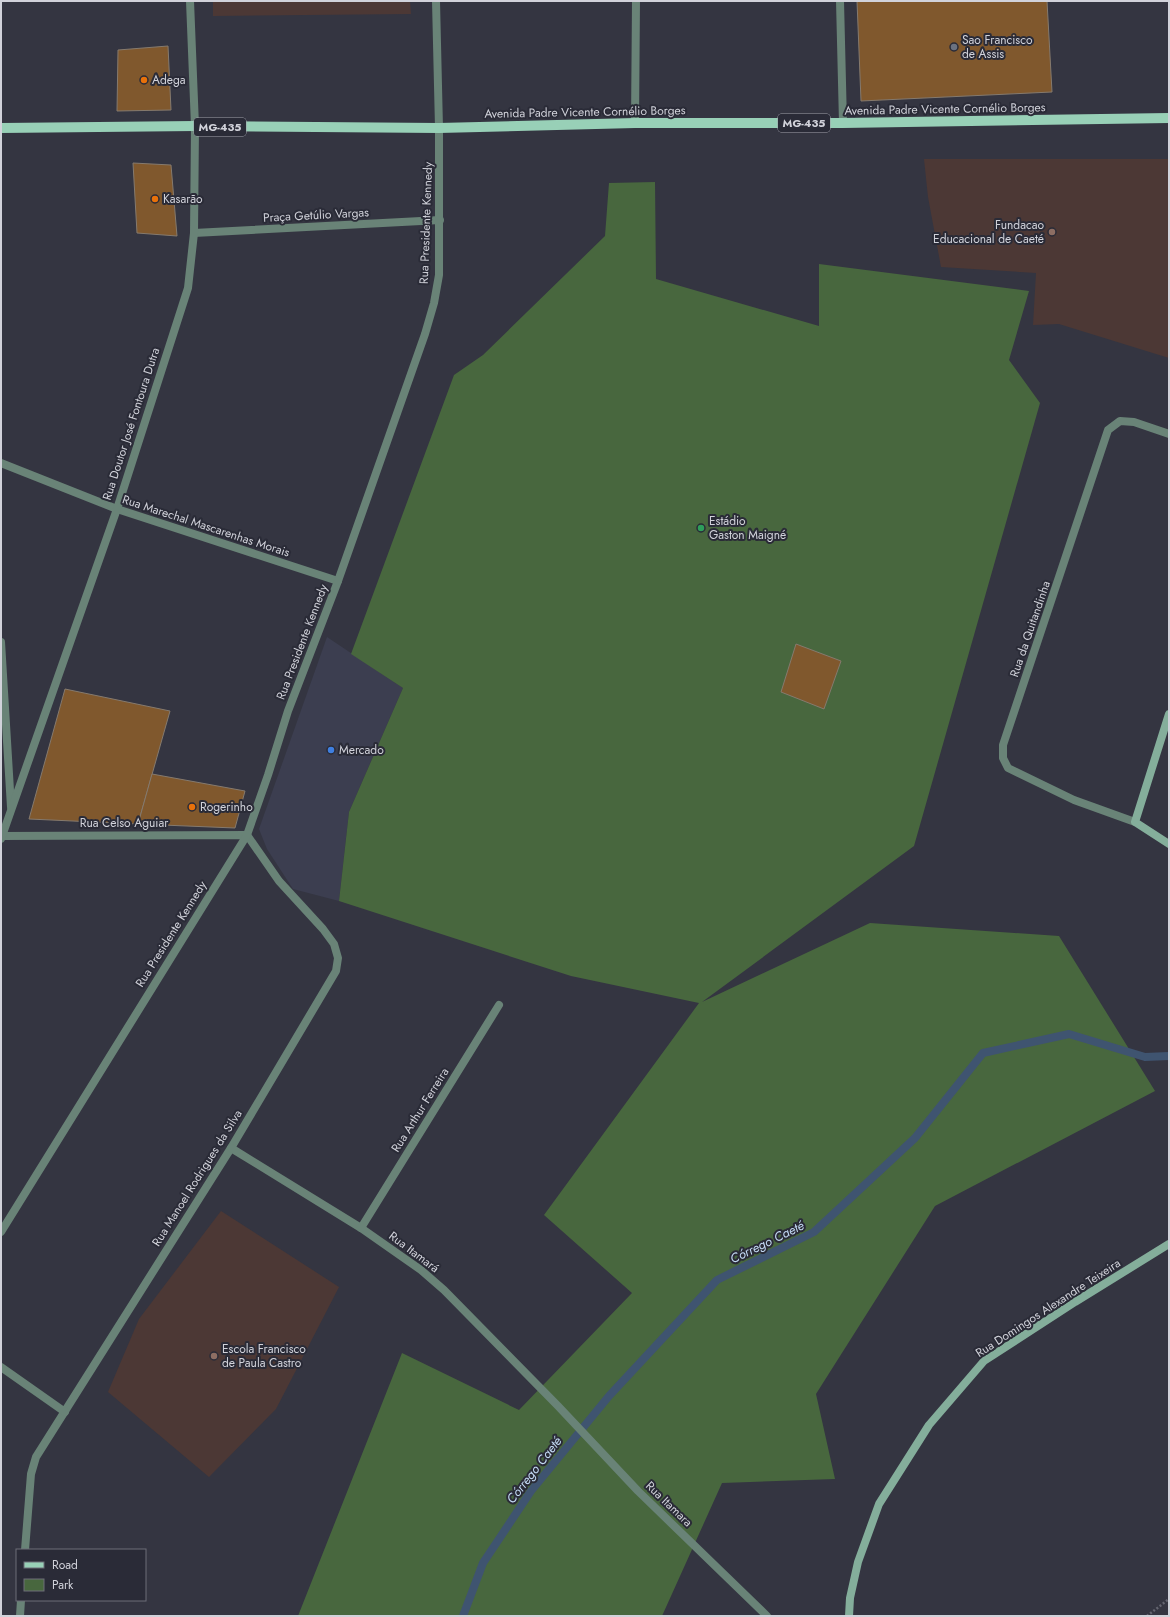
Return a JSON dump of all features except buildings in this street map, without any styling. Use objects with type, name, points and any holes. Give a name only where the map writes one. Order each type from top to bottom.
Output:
[{"type":"main road","name":"Avenida Padre Vicente Cornélio Borges","points":[[1,128],[195,126],[439,128],[635,124],[843,123],[1169,118]]},
{"type":"street","name":"Rua Doutor José Fontoura Dutra","points":[[2,837],[117,509],[188,288],[194,233],[195,126],[190,1]]},
{"type":"street","name":"Rua Presidente Kennedy","points":[[1,1232],[247,835],[288,711],[338,582],[425,334],[434,304],[439,275],[439,128],[436,1]]},
{"type":"street","points":[[635,124],[636,1]]},
{"type":"street","points":[[840,1],[843,123]]},
{"type":"street","name":"Praça Getúlio Vargas","points":[[194,233],[440,220]]},
{"type":"street","name":"Rua da Quitandinha","points":[[1135,822],[1074,800],[1008,768],[1003,758],[1003,745],[1108,430],[1120,421],[1134,422],[1169,434]]},
{"type":"street","name":"Rua Marechal Mascarenhas Morais","points":[[1,463],[117,509],[338,582]]},
{"type":"street","points":[[1,642],[11,812]]},
{"type":"street","points":[[1169,714],[1135,822],[1169,844]]},
{"type":"street","name":"Rua Celso Aguiar","points":[[2,837],[247,835]]},
{"type":"street","name":"Rua Manoel Rodrigues da Silva","points":[[25,1549],[31,1474],[36,1457],[231,1148],[336,971],[338,958],[334,944],[323,929],[279,881],[247,835]]},
{"type":"street","name":"Rua Arthur Ferreira","points":[[361,1228],[499,1005]]},
{"type":"street","name":"Rua Itamará","points":[[231,1148],[361,1228],[421,1270],[444,1290],[558,1406]]},
{"type":"street","name":"Rua Domingos Alexandre Teixeira","points":[[849,1616],[850,1598],[858,1562],[879,1504],[929,1425],[984,1361],[1075,1302],[1169,1244]]},
{"type":"street","points":[[1,1367],[65,1412]]},
{"type":"street","name":"Rua Itamara","points":[[558,1406],[638,1491],[767,1616]]},
{"type":"street","points":[[20,1616],[21,1601]]},
{"type":"path","points":[[1147,1616],[1169,1599]]},
{"type":"shaded area","points":[[213,1],[410,1],[411,14],[213,16]]},
{"type":"shaded area","name":"Fundacao Educacional de Caeté","points":[[924,159],[1169,159],[1169,358],[1059,324],[1033,325],[1036,273],[941,267],[928,197]]},
{"type":"shaded area","name":"Mercado","points":[[327,637],[403,688],[349,812],[339,901],[293,889],[267,849],[259,829]]},
{"type":"shaded area","name":"Escola Francisco de Paula Castro","points":[[221,1211],[339,1287],[276,1409],[209,1477],[108,1392],[139,1319]]},
{"type":"green space","points":[[655,182],[656,279],[819,326],[819,264],[1029,291],[1009,360],[1040,403],[914,846],[702,1002],[870,923],[1059,936],[1155,1091],[935,1206],[816,1394],[835,1479],[722,1483],[662,1616],[298,1616],[402,1353],[519,1410],[632,1293],[544,1215],[699,1003],[571,976],[339,901],[349,812],[403,688],[351,654],[454,375],[483,355],[605,236],[609,183]]},
{"type":"waterway","name":"Córrego Caeté","points":[[463,1616],[483,1563],[531,1491],[609,1396],[717,1280],[814,1232],[915,1138],[983,1053],[1069,1034],[1145,1057],[1169,1056]]},
{"type":"place","name":"Sao Francisco de Assis","points":[[954,47]]},
{"type":"place","name":"Adega","points":[[144,80]]},
{"type":"place","name":"Kasarão","points":[[155,199]]},
{"type":"place","name":"Fundacao Educacional de Caeté","points":[[1052,232]]},
{"type":"place","name":"Estádio Gaston Maigné","points":[[701,528]]},
{"type":"place","name":"Mercado","points":[[331,750]]},
{"type":"place","name":"Rogerinho","points":[[192,807]]},
{"type":"place","name":"Escola Francisco de Paula Castro","points":[[214,1356]]}]
